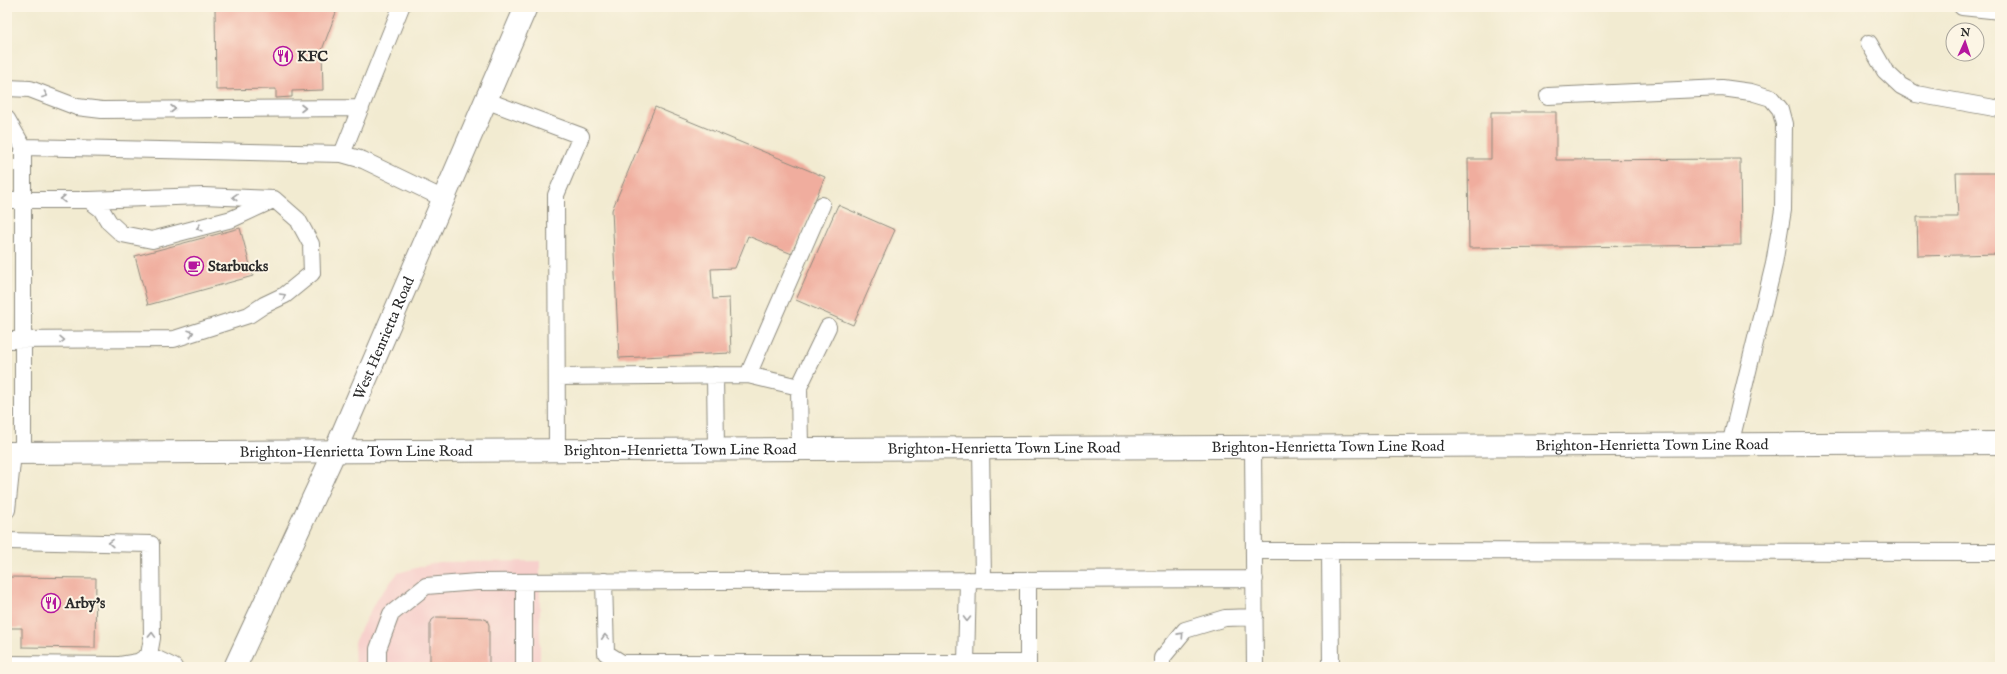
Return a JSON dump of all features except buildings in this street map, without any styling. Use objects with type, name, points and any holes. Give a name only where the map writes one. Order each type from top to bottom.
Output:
[{"type":"street","name":"West Henrietta Road","points":[[235,667],[335,451],[526,7]]},
{"type":"street","name":"Brighton-Henrietta Town Line Road","points":[[14,453],[2000,443]]},
{"type":"lane","points":[[342,154],[401,7]]},
{"type":"lane","points":[[1962,7],[2000,11]]},
{"type":"lane","points":[[1869,43],[1885,71],[1901,86],[1916,94],[2000,109]]},
{"type":"lane","points":[[7,88],[30,89],[77,107],[102,110],[360,108]]},
{"type":"lane","points":[[1548,96],[1722,88],[1751,92],[1771,98],[1780,109],[1784,124],[1783,210],[1774,264],[1730,445]]},
{"type":"lane","points":[[486,100],[581,136],[556,195],[557,450]]},
{"type":"lane","points":[[7,119],[23,147],[23,339],[14,453],[7,510]]},
{"type":"lane","points":[[23,147],[342,154],[363,160],[444,199]]},
{"type":"lane","points":[[7,200],[89,200],[203,196],[274,199],[298,220],[311,244],[312,273],[285,295],[249,315],[174,339],[7,340]]},
{"type":"lane","points":[[89,200],[101,209],[109,222],[122,234],[152,240],[232,219],[274,199]]},
{"type":"lane","points":[[748,375],[822,205]]},
{"type":"lane","points":[[800,449],[799,387],[828,327]]},
{"type":"lane","points":[[715,375],[716,449]]},
{"type":"lane","points":[[557,377],[748,375],[799,387]]},
{"type":"lane","points":[[966,663],[975,580],[982,447]]},
{"type":"lane","points":[[1253,447],[1255,667]]},
{"type":"lane","points":[[7,541],[151,544],[152,638],[149,655],[138,662],[120,665],[7,664]]},
{"type":"lane","points":[[1255,551],[2000,552]]},
{"type":"lane","points":[[1330,551],[1332,667]]},
{"type":"lane","points":[[378,667],[378,650],[392,614],[426,586],[477,582],[1255,579]]},
{"type":"lane","points":[[604,581],[606,653],[622,663],[966,663],[1028,665],[1028,580]]},
{"type":"lane","points":[[524,582],[524,667]]},
{"type":"lane","points":[[1162,667],[1162,658],[1185,630],[1225,618],[1255,617]]},
{"type":"lane","points":[[149,655],[174,667]]},
{"type":"shaded area","points":[[540,561],[540,667],[355,667],[354,642],[376,600],[398,573],[438,562]]},
{"type":"place","name":"KFC","points":[[283,56]]},
{"type":"place","name":"Starbucks","points":[[194,266]]},
{"type":"place","name":"Arby's","points":[[51,603]]}]
